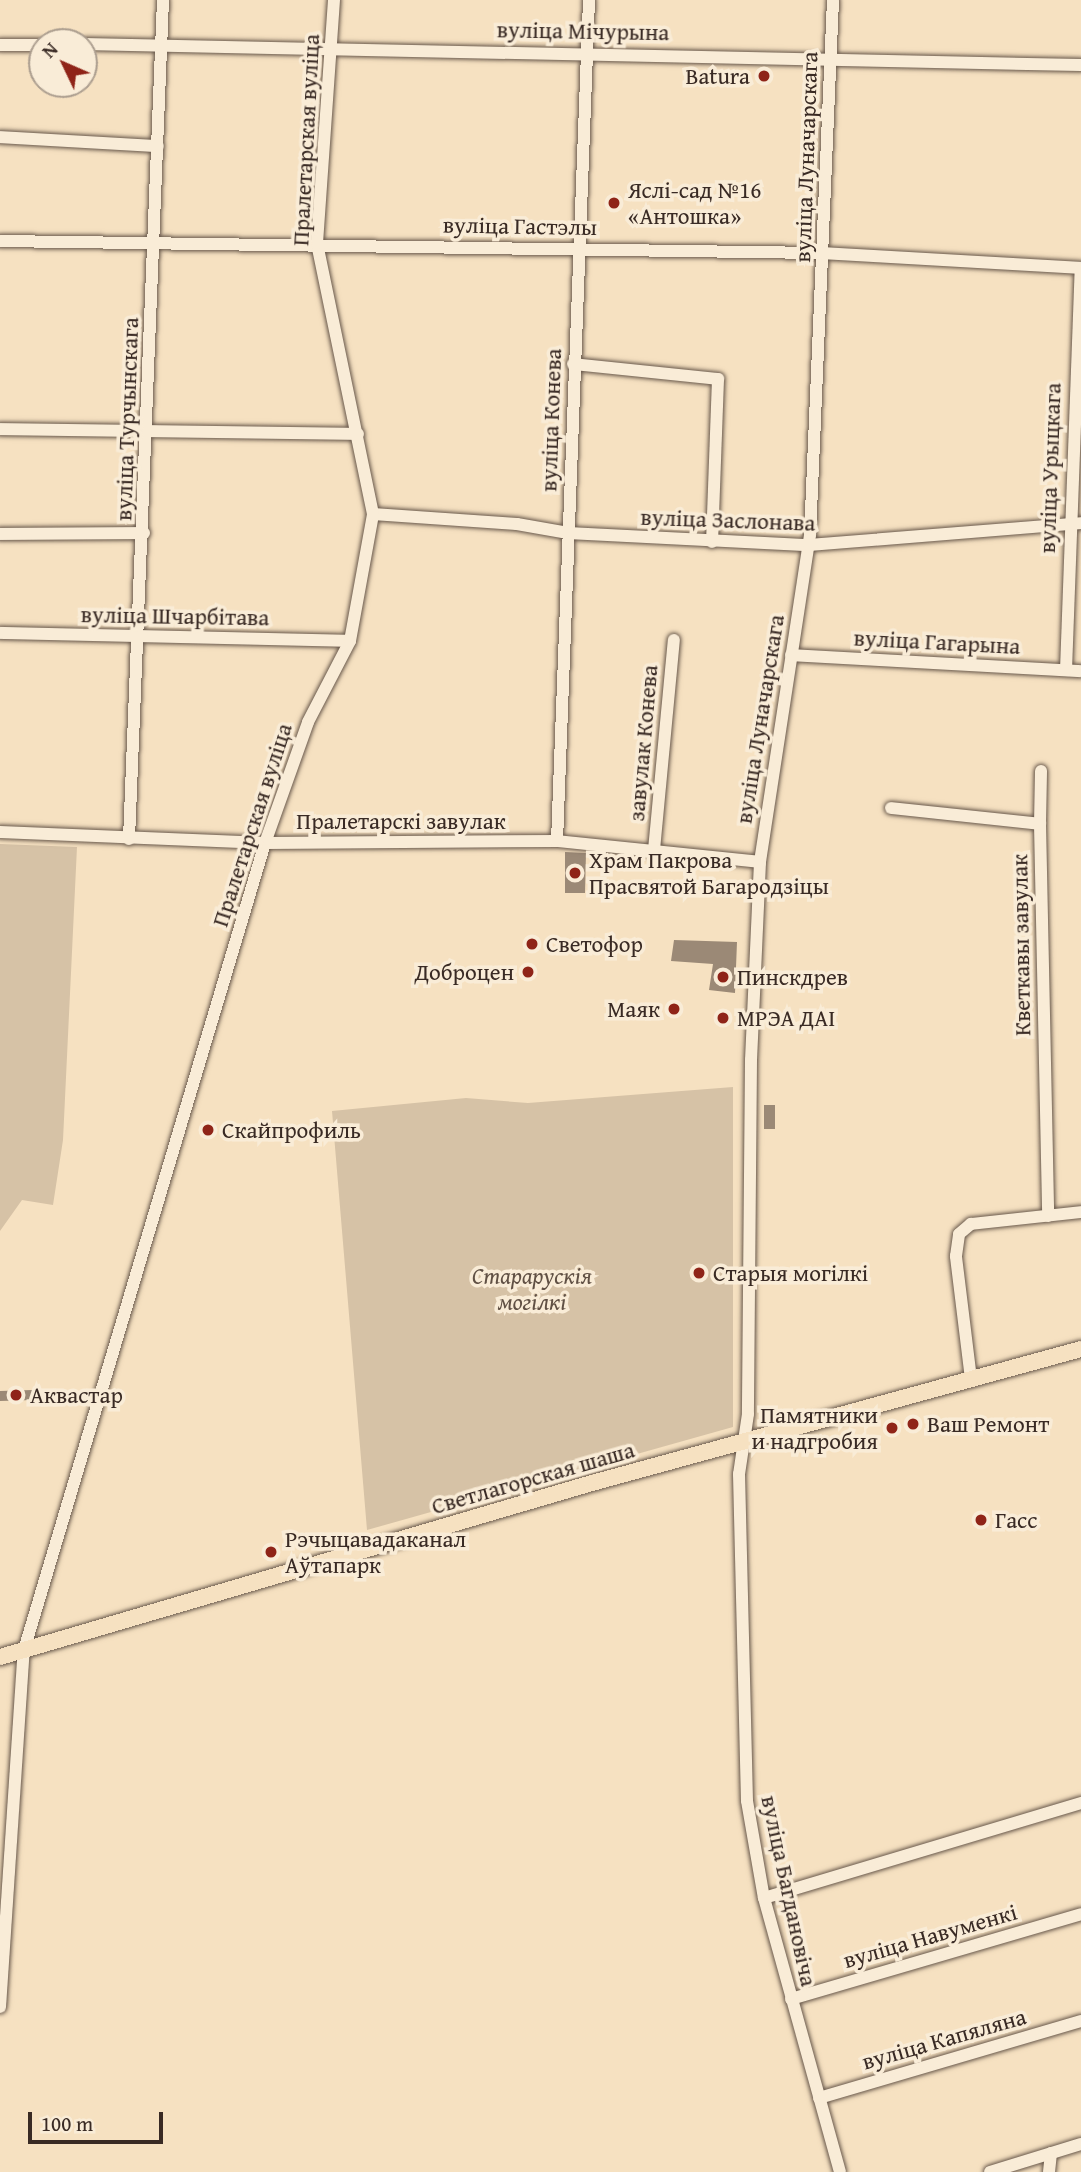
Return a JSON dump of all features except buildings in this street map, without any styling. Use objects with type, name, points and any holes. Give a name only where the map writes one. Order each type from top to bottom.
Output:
[{"type":"main road","name":"Светлагорская шаша","points":[[0,1657],[592,1483],[745,1444],[1081,1349]]},
{"type":"street","name":"вуліца Турчынскага","points":[[129,839],[133,636],[144,533],[144,432],[155,243],[163,0]]},
{"type":"street","name":"Пралетарская вуліца","points":[[0,2007],[24,1650],[265,842],[307,723],[350,641],[373,514],[317,243],[333,47],[334,0]]},
{"type":"street","name":"вуліца Конева","points":[[558,841],[573,364],[589,0]]},
{"type":"street","name":"вуліца Луначарскага","points":[[745,1444],[760,862],[808,545],[833,0]]},
{"type":"street","name":"вуліца Мічурына","points":[[98,44],[587,52],[1081,65]]},
{"type":"street","points":[[0,45],[28,45]]},
{"type":"street","points":[[0,137],[159,146]]},
{"type":"street","name":"вуліца Гастэлы","points":[[0,241],[317,243],[823,253],[1081,268]]},
{"type":"street","name":"вуліца Урыцкага","points":[[1066,670],[1074,524],[1081,268]]},
{"type":"street","points":[[573,364],[718,379],[712,542]]},
{"type":"street","points":[[0,429],[358,433]]},
{"type":"street","name":"вуліца Заслонава","points":[[373,514],[517,524],[568,533],[808,545],[1074,524]]},
{"type":"street","points":[[0,534],[144,533]]},
{"type":"street","name":"вуліца Шчарбітава","points":[[0,633],[350,641]]},
{"type":"street","name":"завулак Конева","points":[[654,850],[674,640]]},
{"type":"street","name":"вуліца Гагарына","points":[[791,655],[1081,671]]},
{"type":"street","points":[[1040,824],[1041,771]]},
{"type":"street","name":"Кветкавы завулак","points":[[891,808],[1040,824],[1048,1216]]},
{"type":"street","name":"Пралетарскі завулак","points":[[0,832],[129,839],[265,842],[558,841],[760,862]]},
{"type":"street","points":[[971,1379],[956,1256],[959,1234],[971,1224],[1081,1212]]},
{"type":"street","name":"вуліца Багдановіча","points":[[745,1444],[739,1474],[745,1785],[764,1898],[841,2172]]},
{"type":"street","points":[[764,1898],[1081,1803]]},
{"type":"street","name":"вуліца Навуменкі","points":[[791,1999],[1081,1914]]},
{"type":"street","name":"вуліца Капяляна","points":[[819,2098],[1081,2021]]},
{"type":"street","points":[[990,2172],[1081,2144]]},
{"type":"street","points":[[1049,2172],[1051,2153]]},
{"type":"green space","points":[[0,844],[77,847],[63,1140],[53,1205],[22,1200],[0,1231]]},
{"type":"green space","name":"Старарускія могілкі","points":[[733,1087],[733,1427],[367,1530],[332,1111],[466,1098],[528,1103]]},
{"type":"place","name":"Batura","points":[[764,76]]},
{"type":"place","name":"Яслі-сад №16 «Антошка»","points":[[614,203]]},
{"type":"place","name":"Храм Пакрова Прасвятой Багародзіцы","points":[[575,873]]},
{"type":"place","name":"Светофор","points":[[532,944]]},
{"type":"place","name":"Доброцен","points":[[528,972]]},
{"type":"place","name":"Пинскдрев","points":[[723,977]]},
{"type":"place","name":"Маяк","points":[[674,1009]]},
{"type":"place","name":"МРЭА ДАІ","points":[[723,1018]]},
{"type":"place","name":"Скайпрофиль","points":[[208,1130]]},
{"type":"place","name":"Старыя могілкі","points":[[699,1273]]},
{"type":"place","name":"Аквастар","points":[[16,1395]]},
{"type":"place","name":"Ваш Ремонт","points":[[913,1424]]},
{"type":"place","name":"Памятники и надгробия","points":[[892,1428]]},
{"type":"place","name":"Гасс","points":[[981,1520]]},
{"type":"place","name":"Рэчыцавадаканал Аўтапарк","points":[[271,1552]]}]
